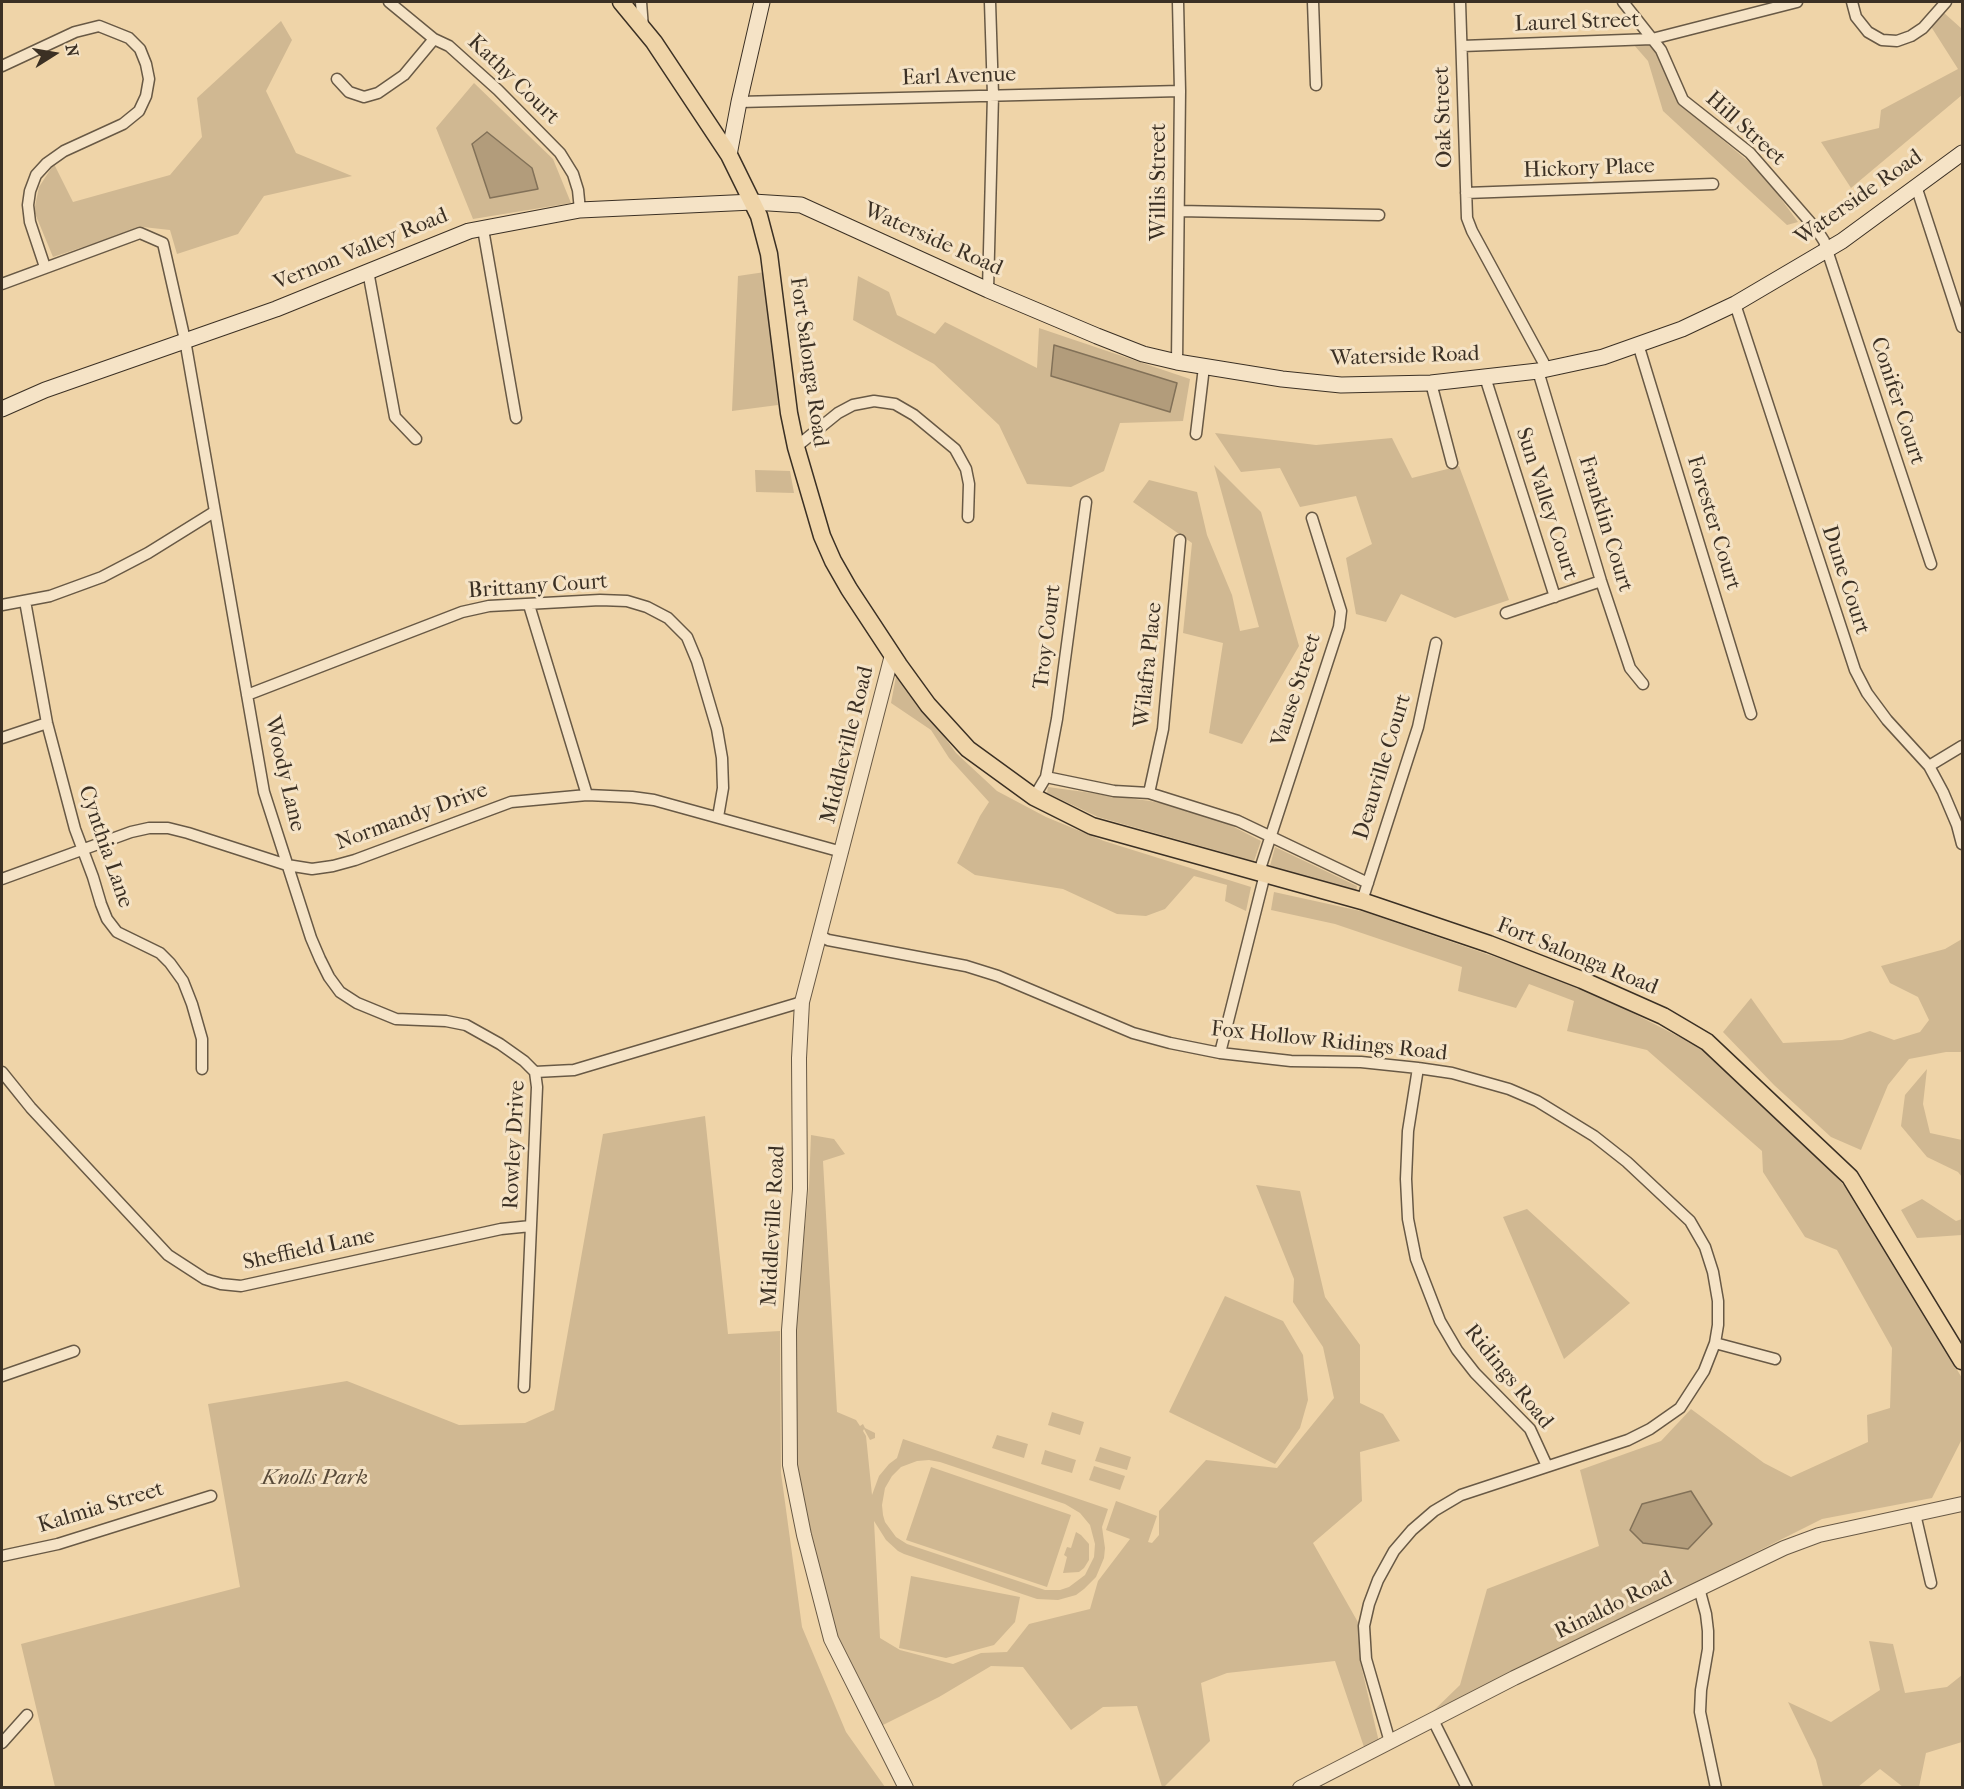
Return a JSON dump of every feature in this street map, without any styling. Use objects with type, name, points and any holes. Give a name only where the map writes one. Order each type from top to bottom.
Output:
[{"type":"main road","name":"Fort Salonga Road","points":[[621,2],[643,28],[729,155],[763,227],[769,254],[788,409],[796,447],[822,536],[833,561],[892,656],[928,705],[968,748],[1034,796],[1092,826],[1362,901],[1489,944],[1582,980],[1663,1016],[1707,1042],[1850,1177],[1962,1361]]},
{"type":"main road","points":[[729,155],[762,2]]},
{"type":"main road","name":"Waterside Road","points":[[753,202],[801,206],[987,290],[1143,354],[1204,367],[1341,385],[1431,383],[1543,370],[1603,357],[1682,329],[1735,304],[1828,250],[1962,153]]},
{"type":"main road","name":"Vernon Valley Road","points":[[2,410],[45,390],[276,309],[448,238],[580,210],[753,202]]},
{"type":"street","name":"Kathy Court","points":[[389,2],[434,39],[449,45],[498,90],[560,153],[576,182],[580,210]]},
{"type":"street","points":[[641,2],[643,28]]},
{"type":"street","points":[[987,290],[993,95],[990,2]]},
{"type":"street","name":"Willis Street","points":[[1177,362],[1180,91],[1178,2]]},
{"type":"street","points":[[1313,2],[1316,85]]},
{"type":"street","name":"Oak Street","points":[[1460,2],[1467,218],[1543,370]]},
{"type":"street","name":"Hill Street","points":[[1623,2],[1661,50],[1683,100],[1750,153],[1817,230],[1828,250]]},
{"type":"street","name":"Laurel Street","points":[[1462,46],[1652,39],[1797,2]]},
{"type":"street","points":[[1852,2],[1856,18],[1868,32],[1882,40],[1897,41],[1923,28],[1946,2]]},
{"type":"street","points":[[2,66],[75,32],[99,26],[129,38],[140,49],[149,79],[146,96],[139,111],[123,124],[64,151],[47,163],[36,176],[28,205],[30,222],[45,267],[2,284]]},
{"type":"street","points":[[337,79],[349,92],[364,97],[378,93],[404,75],[434,39]]},
{"type":"street","name":"Earl Avenue","points":[[739,102],[1180,91]]},
{"type":"street","name":"Hickory Place","points":[[1466,193],[1713,184]]},
{"type":"street","points":[[1916,186],[1962,327]]},
{"type":"street","points":[[1179,212],[1379,215]]},
{"type":"street","points":[[483,229],[516,418]]},
{"type":"street","name":"Woody Lane","points":[[45,267],[140,233],[164,243],[185,340],[264,792],[311,938],[329,978],[340,992],[357,1004],[396,1019],[446,1021],[466,1025],[500,1044],[535,1072]]},
{"type":"street","name":"Conifer Court","points":[[1828,250],[1931,564]]},
{"type":"street","points":[[368,271],[395,417],[416,439]]},
{"type":"street","name":"Dune Court","points":[[1735,304],[1855,670],[1867,693],[1887,720],[1929,766],[1947,800],[1962,844]]},
{"type":"street","name":"Forester Court","points":[[1638,344],[1751,714]]},
{"type":"street","points":[[1196,435],[1204,367]]},
{"type":"street","name":"Franklin Court","points":[[1543,370],[1601,581],[1630,668],[1642,684]]},
{"type":"street","name":"Sun Valley Court","points":[[1485,377],[1555,597],[1601,581]]},
{"type":"street","points":[[1431,383],[1452,463]]},
{"type":"street","points":[[796,447],[838,413],[852,405],[874,401],[895,405],[914,415],[955,449],[966,469],[969,484],[968,517]]},
{"type":"street","name":"Troy Court","points":[[1046,777],[1057,719],[1086,502]]},
{"type":"street","points":[[2,605],[50,596],[117,569],[214,512]]},
{"type":"street","name":"Vause Street","points":[[1220,1053],[1269,836],[1340,619],[1341,611],[1312,518]]},
{"type":"street","name":"Wilafra Place","points":[[1149,793],[1163,729],[1180,540]]},
{"type":"street","points":[[1506,613],[1555,597]]},
{"type":"street","name":"Brittany Court","points":[[247,695],[462,612],[489,606],[600,600],[627,601],[648,607],[668,618],[687,637],[697,661],[717,729],[722,758],[723,788],[718,817]]},
{"type":"street","name":"Cynthia Lane","points":[[26,601],[47,723],[82,851],[101,904],[107,919],[117,932],[160,953],[183,981],[202,1039],[202,1069]]},
{"type":"street","points":[[529,605],[587,795]]},
{"type":"street","name":"Deauville Court","points":[[1362,901],[1418,727],[1436,643]]},
{"type":"street","name":"Middleville Road","points":[[892,656],[802,1002],[799,1058],[800,1188],[789,1330],[790,1465],[804,1535],[831,1639],[906,1788]]},
{"type":"street","points":[[2,738],[47,723]]},
{"type":"street","points":[[1929,766],[1962,746]]},
{"type":"street","points":[[1034,796],[1046,777],[1114,790],[1149,793],[1238,821],[1368,884]]},
{"type":"street","name":"Normandy Drive","points":[[2,879],[131,832],[149,828],[168,828],[287,864],[312,869],[333,866],[356,860],[511,802],[587,795],[654,800],[842,852]]},
{"type":"street","name":"Fox Hollow Ridings Road","points":[[819,935],[828,940],[966,966],[1009,980],[1132,1033],[1220,1053],[1291,1061],[1361,1062],[1418,1068],[1480,1080],[1509,1089],[1537,1101],[1594,1136],[1668,1199],[1690,1221],[1705,1247],[1713,1272],[1718,1301],[1718,1325],[1715,1343],[1704,1371],[1680,1408],[1650,1429],[1628,1440],[1461,1495],[1434,1511],[1412,1530],[1394,1551],[1378,1580],[1364,1626],[1366,1659],[1390,1742]]},
{"type":"street","name":"Rowley Drive","points":[[524,1387],[537,1087],[535,1072],[574,1070],[802,1002]]},
{"type":"street","name":"Ridings Road","points":[[1418,1068],[1408,1131],[1406,1179],[1408,1219],[1416,1259],[1440,1321],[1457,1350],[1483,1382],[1530,1429],[1547,1466]]},
{"type":"street","name":"Sheffield Lane","points":[[2,1072],[31,1108],[168,1255],[204,1279],[221,1284],[241,1286],[501,1229],[531,1226]]},
{"type":"street","points":[[1715,1343],[1776,1359]]},
{"type":"street","points":[[2,1376],[74,1351]]},
{"type":"street","name":"Kalmia Street","points":[[2,1556],[58,1544],[211,1496]]},
{"type":"street","name":"Rinaldo Road","points":[[1299,1788],[1514,1678],[1765,1557],[1819,1535],[1962,1504]]},
{"type":"street","points":[[1915,1514],[1931,1583]]},
{"type":"street","points":[[1700,1588],[1708,1631],[1700,1712],[1716,1788]]},
{"type":"street","points":[[2,1743],[27,1715]]},
{"type":"street","points":[[1433,1720],[1467,1788]]},
{"type":"green space","points":[[1943,12],[1962,29],[1962,95],[1851,188],[1821,142],[1879,128],[1881,110],[1958,69],[1930,25]]},
{"type":"green space","points":[[281,21],[292,40],[266,91],[296,153],[352,176],[264,196],[238,234],[177,254],[170,230],[143,227],[53,257],[34,211],[39,187],[54,164],[73,202],[170,175],[202,137],[197,98]]},
{"type":"green space","points":[[1650,42],[1660,58],[1680,104],[1762,173],[1798,222],[1787,225],[1663,111],[1648,61],[1634,45]]},
{"type":"green space","points":[[474,83],[553,159],[571,203],[473,219],[436,128]]},
{"type":"green space","points":[[765,272],[778,405],[732,411],[738,276]]},
{"type":"green space","points":[[858,276],[889,292],[897,315],[935,334],[945,322],[1037,368],[1039,328],[1190,379],[1183,421],[1120,423],[1104,471],[1071,487],[1027,484],[999,425],[934,364],[853,320]]},
{"type":"green space","points":[[1215,433],[1316,445],[1392,438],[1412,478],[1459,466],[1509,600],[1455,618],[1401,594],[1386,622],[1356,614],[1346,558],[1372,544],[1356,496],[1300,507],[1280,468],[1241,472]]},
{"type":"green space","points":[[1214,465],[1261,512],[1299,646],[1242,744],[1209,733],[1223,643],[1183,633],[1192,543],[1133,502],[1149,480],[1197,492],[1207,535],[1232,595],[1240,631],[1259,627]]},
{"type":"green space","points":[[755,470],[790,471],[794,493],[756,492]]},
{"type":"green space","points":[[897,671],[956,753],[997,791],[1046,817],[1104,841],[1251,887],[1246,911],[1225,901],[1227,885],[1194,876],[1165,909],[1146,916],[1117,914],[1063,889],[975,875],[957,863],[989,802],[949,758],[931,730],[891,703]]},
{"type":"green space","points":[[1048,787],[1150,801],[1207,813],[1261,841],[1254,861],[1098,817],[1047,793]]},
{"type":"green space","points":[[1275,847],[1357,886],[1356,891],[1270,866]]},
{"type":"green space","points":[[1274,892],[1365,912],[1582,987],[1703,1049],[1799,1137],[1851,1193],[1962,1378],[1962,1439],[1932,1498],[1822,1519],[1427,1717],[1460,1685],[1487,1589],[1599,1546],[1580,1470],[1661,1441],[1691,1409],[1764,1463],[1791,1477],[1868,1442],[1867,1415],[1890,1408],[1892,1348],[1837,1250],[1805,1237],[1763,1172],[1762,1151],[1647,1050],[1567,1031],[1574,1001],[1529,984],[1516,1008],[1458,991],[1462,967],[1335,924],[1271,910]]},
{"type":"green space","points":[[1962,939],[1962,1052],[1946,1052],[1909,1059],[1888,1085],[1861,1150],[1831,1137],[1774,1085],[1723,1032],[1751,998],[1783,1043],[1842,1040],[1870,1031],[1894,1040],[1920,1032],[1929,1020],[1918,997],[1890,983],[1881,966],[1945,949]]},
{"type":"green space","points":[[1927,1069],[1923,1104],[1930,1133],[1962,1140],[1962,1177],[1958,1172],[1927,1157],[1901,1126],[1905,1095]]},
{"type":"green space","name":"Knolls Park","points":[[705,1116],[728,1334],[780,1331],[781,1473],[802,1627],[846,1732],[885,1787],[55,1787],[21,1644],[240,1587],[208,1404],[347,1381],[459,1425],[525,1423],[554,1410],[603,1134]]},
{"type":"green space","points":[[811,1135],[834,1139],[845,1154],[823,1161],[837,1412],[856,1420],[860,1426],[863,1424],[865,1428],[875,1433],[875,1438],[870,1440],[864,1429],[863,1431],[866,1436],[872,1495],[879,1476],[897,1458],[903,1439],[1108,1509],[1102,1527],[1104,1558],[1096,1577],[1076,1595],[1058,1600],[1037,1599],[904,1554],[886,1540],[874,1521],[880,1638],[900,1650],[953,1664],[981,1653],[1007,1652],[1029,1624],[1090,1609],[1098,1581],[1130,1539],[1106,1530],[1116,1501],[1157,1516],[1148,1542],[1152,1543],[1159,1535],[1159,1511],[1206,1460],[1277,1468],[1334,1398],[1323,1347],[1293,1302],[1294,1279],[1256,1185],[1300,1191],[1325,1297],[1360,1345],[1360,1403],[1383,1414],[1400,1441],[1360,1452],[1362,1501],[1313,1543],[1359,1624],[1360,1661],[1379,1742],[1365,1750],[1335,1661],[1227,1673],[1201,1683],[1210,1741],[1164,1787],[1162,1787],[1137,1706],[1103,1707],[1071,1730],[1023,1667],[991,1666],[939,1697],[881,1726],[834,1635],[797,1468],[795,1328],[809,1186]],"holes":[[[917,1461],[940,1462],[1065,1504],[1080,1513],[1090,1525],[1095,1544],[1094,1557],[1085,1575],[1069,1587],[1060,1590],[1045,1590],[907,1544],[896,1537],[885,1522],[882,1505],[885,1488],[892,1476],[901,1467]]]},
{"type":"green space","points":[[1922,1199],[1956,1221],[1962,1219],[1962,1235],[1917,1238],[1901,1210]]},
{"type":"green space","points":[[1527,1209],[1630,1303],[1564,1359],[1503,1217]]},
{"type":"green space","points":[[1225,1296],[1283,1321],[1303,1355],[1308,1400],[1300,1428],[1275,1464],[1169,1412]]},
{"type":"green space","points":[[1052,1412],[1084,1422],[1080,1435],[1048,1425]]},
{"type":"green space","points":[[997,1435],[1028,1444],[1024,1458],[992,1448]]},
{"type":"green space","points":[[1100,1447],[1131,1457],[1127,1470],[1095,1461]]},
{"type":"green space","points":[[1045,1450],[1076,1460],[1072,1473],[1041,1464]]},
{"type":"green space","points":[[1094,1466],[1125,1476],[1120,1490],[1089,1480]]},
{"type":"green space","points":[[931,1467],[1071,1515],[1047,1587],[906,1540]]},
{"type":"green space","points":[[1076,1532],[1089,1544],[1089,1560],[1079,1572],[1063,1573],[1067,1557],[1064,1555],[1067,1547],[1071,1548]]},
{"type":"green space","points":[[911,1576],[1020,1597],[1015,1622],[994,1645],[946,1658],[899,1648]]},
{"type":"green space","points":[[1869,1641],[1893,1644],[1905,1693],[1947,1687],[1962,1675],[1962,1742],[1926,1753],[1919,1787],[1903,1787],[1880,1769],[1858,1787],[1823,1787],[1816,1760],[1788,1702],[1831,1722],[1880,1690]]},
{"type":"shaded area","points":[[487,132],[532,168],[538,189],[490,198],[472,144]]},
{"type":"shaded area","points":[[1054,345],[1177,383],[1170,412],[1051,376]]},
{"type":"shaded area","points":[[1691,1491],[1712,1524],[1688,1549],[1643,1543],[1630,1530],[1642,1504]]}]
